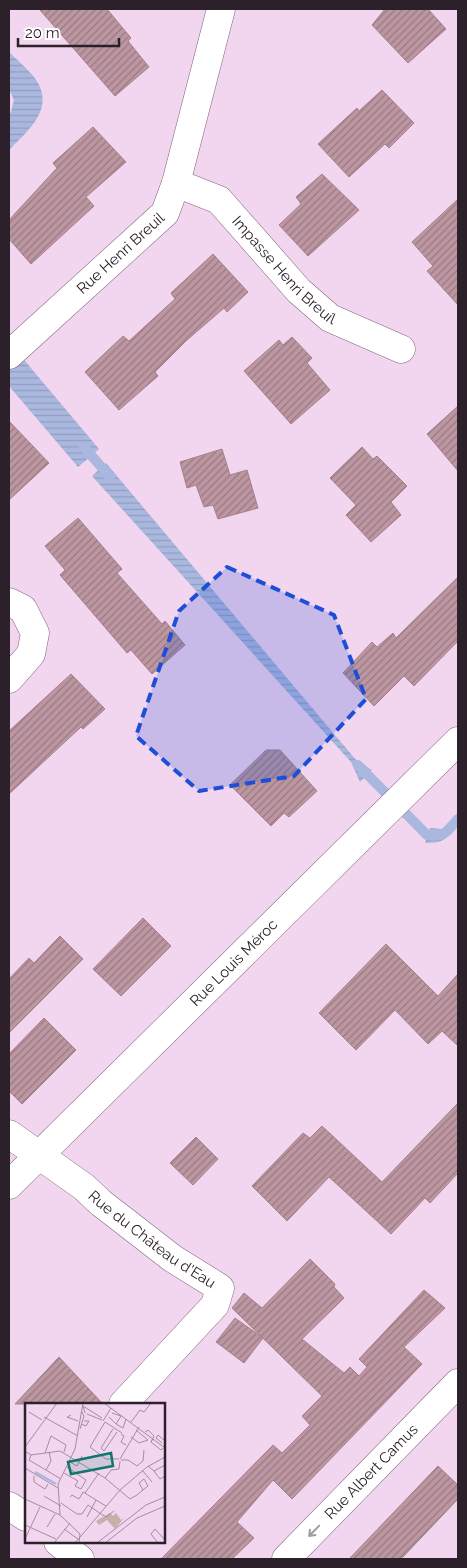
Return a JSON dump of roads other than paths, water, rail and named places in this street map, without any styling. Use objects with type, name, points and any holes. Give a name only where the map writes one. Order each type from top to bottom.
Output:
[{"type":"street","name":"Rue Henri Breuil","points":[[16,349],[165,213],[176,182],[222,9]]},
{"type":"street","name":"Impasse Henri Breuil","points":[[176,182],[219,200],[300,291],[330,318],[401,349]]},
{"type":"street","points":[[9,602],[24,609],[36,633],[31,654],[9,679]]},
{"type":"street","name":"Rue Louis Méroc","points":[[9,1185],[458,741]]},
{"type":"street","name":"Rue du Château d'Eau","points":[[9,1134],[84,1187],[102,1204],[172,1258],[220,1288],[215,1305],[124,1403]]},
{"type":"street","name":"Rue Albert Camus","points":[[286,1559],[458,1383]]},
{"type":"street","points":[[59,1543],[80,1559]]},
{"type":"water","points":[[9,52],[34,77],[43,98],[38,117],[9,150],[9,115],[14,100],[9,89]]},
{"type":"water","points":[[9,342],[99,449],[78,467],[9,386]]},
{"type":"water","points":[[106,463],[356,760],[372,770],[360,782],[351,762],[92,476]]},
{"type":"water","points":[[458,813],[458,826],[447,837],[441,841],[425,843],[430,828],[442,829]]},
{"type":"waterway","points":[[84,447],[110,477]]},
{"type":"waterway","points":[[358,765],[427,835],[442,835],[458,819]]}]
